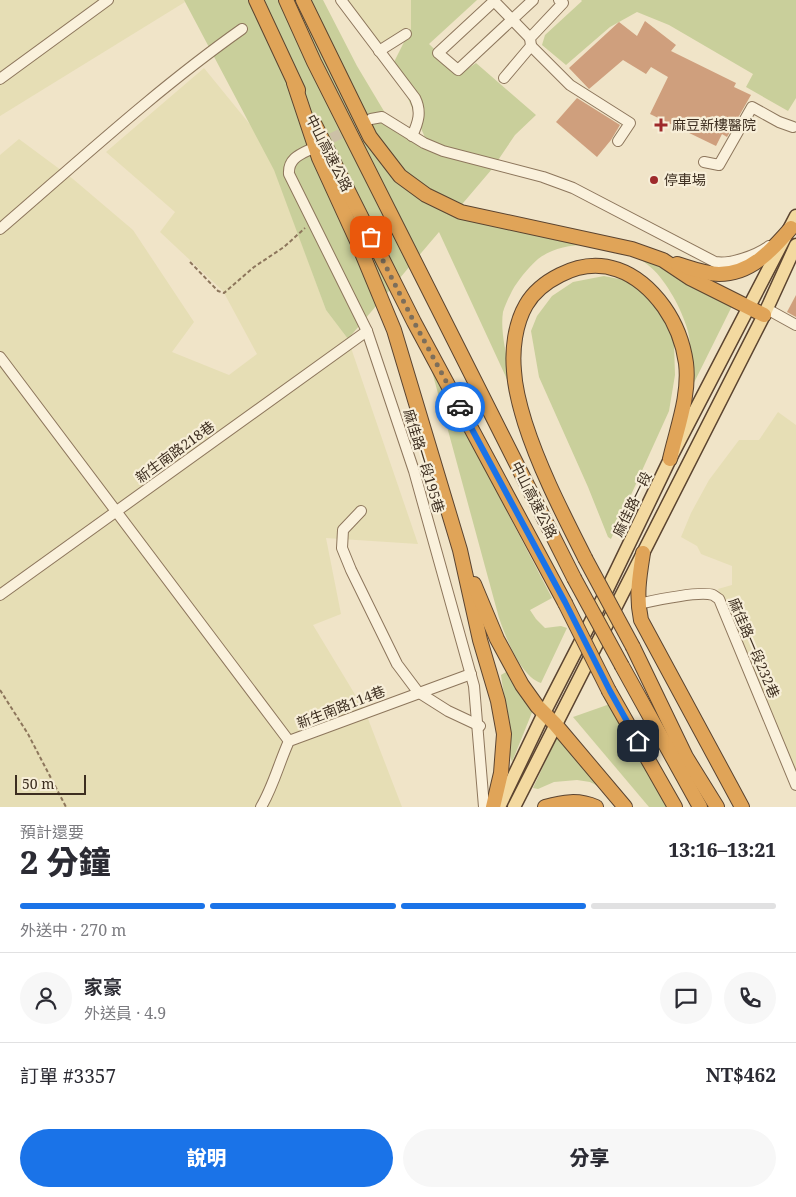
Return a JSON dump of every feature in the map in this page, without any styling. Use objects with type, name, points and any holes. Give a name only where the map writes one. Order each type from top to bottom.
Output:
[{"type":"highway","name":"中山高速公路","points":[[256,0],[294,83],[414,322],[565,602],[610,691],[675,807]]},
{"type":"highway","name":"中山高速公路","points":[[286,0],[314,62],[574,578],[700,807]]},
{"type":"highway","points":[[303,0],[370,137],[406,181],[426,195],[461,212],[632,249],[663,260],[717,274],[737,271],[761,259],[794,222]]},
{"type":"highway","points":[[294,83],[319,158],[357,241],[394,330],[460,550],[480,640],[498,701],[504,734],[500,774],[493,807]]},
{"type":"highway","points":[[663,260],[690,278],[748,307],[765,312]]},
{"type":"highway","points":[[670,459],[687,392],[686,364],[682,342],[671,317],[654,294],[638,279],[611,267],[594,265],[571,269],[549,280],[526,305],[518,326],[514,348],[514,372],[520,406],[536,455],[585,558],[633,647],[686,757],[717,807]]},
{"type":"highway","points":[[460,550],[507,660],[522,685],[537,706],[555,724],[625,807]]},
{"type":"highway","points":[[643,553],[637,590],[641,620],[742,807]]},
{"type":"highway","points":[[545,807],[566,801],[589,804],[596,807]]},
{"type":"main road","name":"麻佳路一段","points":[[499,807],[544,712],[603,598],[670,459],[794,222]]},
{"type":"main road","points":[[514,807],[765,312],[796,245]]},
{"type":"lane","points":[[0,79],[108,0]]},
{"type":"lane","points":[[341,0],[417,103],[418,120],[412,136]]},
{"type":"lane","points":[[533,0],[513,20],[458,70],[438,53],[494,1],[513,20],[530,42],[570,85],[630,124],[618,142]]},
{"type":"lane","points":[[504,78],[530,42],[563,3],[559,0]]},
{"type":"lane","points":[[0,229],[207,54],[242,29]]},
{"type":"lane","points":[[379,52],[406,34]]},
{"type":"lane","points":[[704,162],[719,165],[752,107],[779,122],[793,127]]},
{"type":"lane","points":[[371,119],[382,117],[412,136],[443,151],[574,188],[715,262],[728,262],[764,249],[794,222]]},
{"type":"lane","name":"麻佳路一段195巷","points":[[310,150],[292,160],[289,170],[312,221],[367,331],[414,471],[471,674],[475,699],[484,807]]},
{"type":"lane","points":[[765,312],[796,325]]},
{"type":"lane","name":"新生南路218巷","points":[[0,595],[367,331]]},
{"type":"lane","points":[[0,357],[289,741]]},
{"type":"lane","points":[[361,511],[343,530],[342,548],[397,664],[418,692],[448,711],[480,726]]},
{"type":"lane","name":"麻佳路一段232巷","points":[[638,604],[701,594],[712,594],[720,599],[796,785]]},
{"type":"lane","name":"新生南路114巷","points":[[260,807],[268,796],[277,768],[289,741],[471,674]]},
{"type":"path","points":[[190,262],[218,291],[226,292],[254,267],[284,247],[312,221]]},
{"type":"path","points":[[0,690],[28,734],[66,807]]},
{"type":"shaded area","points":[[0,0],[184,0],[185,2],[0,116]]},
{"type":"shaded area","points":[[345,0],[411,0],[411,28],[381,47]]},
{"type":"shaded area","points":[[204,68],[252,127],[276,141],[275,170],[326,310],[348,339],[418,544],[326,538],[341,614],[313,625],[365,711],[402,807],[0,807],[0,155],[19,139],[73,179],[133,230],[194,322],[172,352],[229,375],[257,354],[223,291],[160,232],[175,212],[106,152]]},
{"type":"shaded area","points":[[778,412],[796,425],[796,776],[718,589],[732,585],[732,566],[701,554],[697,546],[681,537],[691,513],[709,480],[739,440],[759,440]]},
{"type":"green space","points":[[184,0],[323,0],[357,66],[397,133],[430,149],[393,64],[411,28],[411,0],[477,0],[429,44],[460,74],[476,63],[536,115],[515,135],[492,169],[458,209],[613,241],[735,300],[680,411],[689,368],[690,346],[689,335],[680,309],[671,292],[654,270],[637,257],[609,247],[578,245],[550,252],[538,259],[514,287],[504,309],[502,322],[504,345],[517,401],[439,232],[348,339],[326,310],[274,170]]},
{"type":"green space","points":[[581,0],[796,0],[796,98],[788,111],[746,87],[753,74],[669,25],[637,12],[610,27],[566,65],[542,45],[545,35]]},
{"type":"green space","points":[[604,276],[629,281],[650,295],[668,319],[674,344],[675,375],[669,411],[611,539],[608,537],[539,377],[531,331],[537,316],[552,296],[573,282]]},
{"type":"green space","points":[[430,364],[552,598],[530,610],[545,628],[561,626],[567,628],[541,683],[533,679],[520,664],[499,618]]},
{"type":"green space","points":[[506,672],[512,674],[537,700],[512,762],[509,748],[510,727],[501,675]]},
{"type":"green space","points":[[610,704],[667,807],[649,807],[573,717]]},
{"type":"green space","points":[[562,726],[602,788],[590,782],[577,780],[554,782],[538,789],[533,788]]},
{"type":"building","points":[[645,21],[676,45],[671,51],[736,83],[734,87],[751,95],[727,137],[722,134],[716,146],[650,114],[668,77],[651,67],[646,74],[623,60],[589,89],[569,68],[619,22],[637,36]]},
{"type":"building","points":[[577,98],[620,125],[597,157],[556,122]]},
{"type":"building","points":[[796,295],[796,317],[787,312]]},
{"type":"tunnel","points":[[318,145],[368,120]]},
{"type":"way so far","points":[[371,237],[460,407]]},
{"type":"place","name":"麻豆新樓醫院","points":[[661,125]]},
{"type":"place","name":"停車場","points":[[654,180]]},
{"type":"route","points":[[460,407],[638,741]]}]
